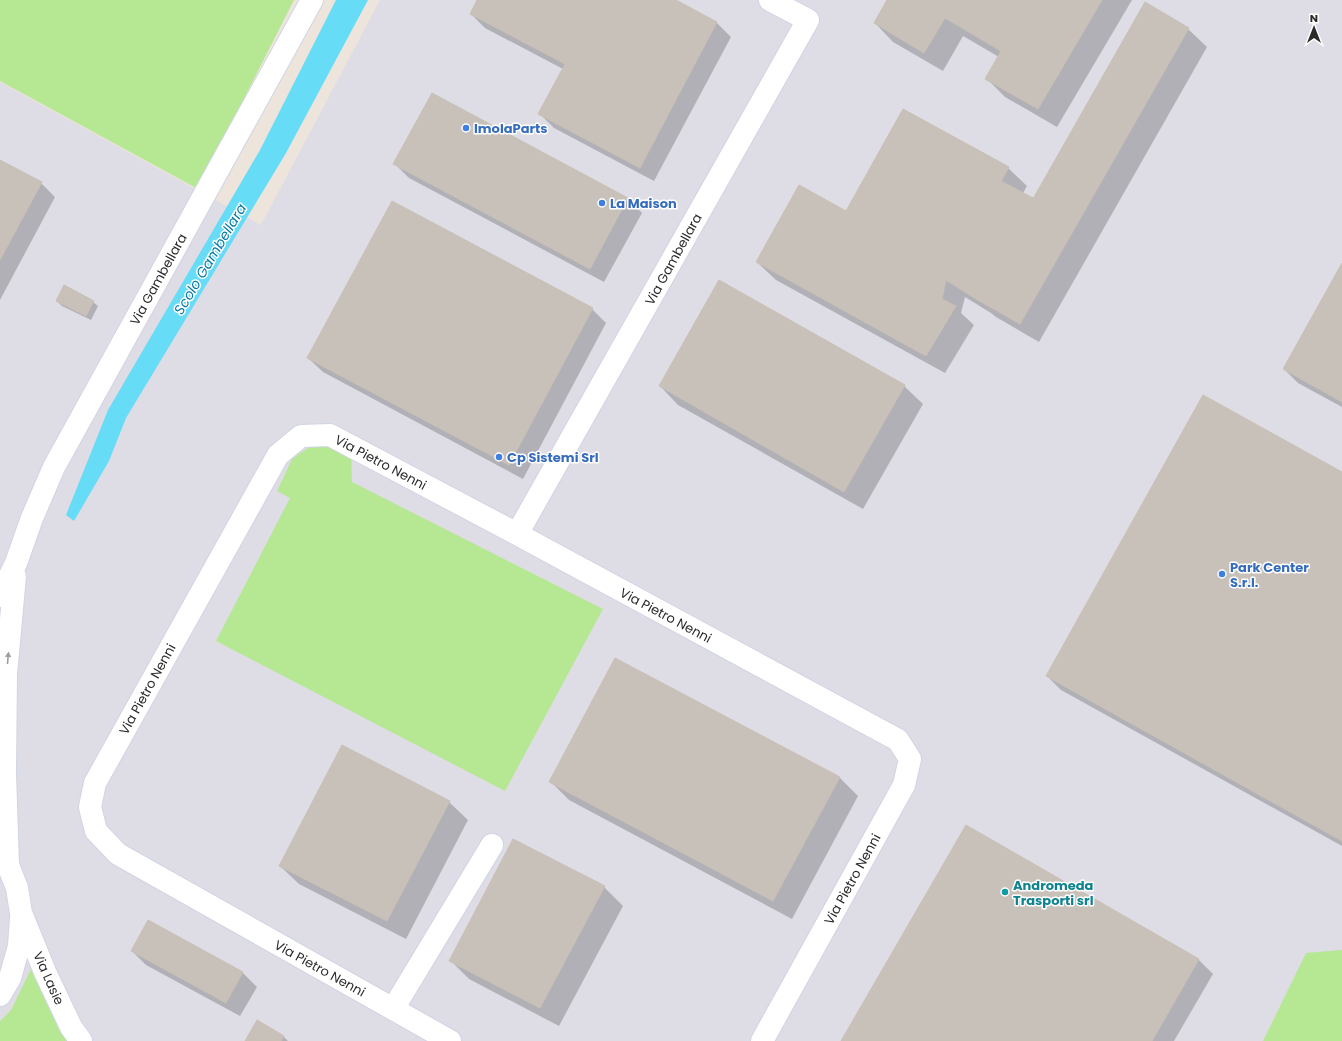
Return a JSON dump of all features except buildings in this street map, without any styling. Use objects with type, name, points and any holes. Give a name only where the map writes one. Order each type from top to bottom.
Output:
[{"type":"street","name":"Via Gambellara","points":[[0,596],[16,563],[32,518],[54,466],[312,0]]},
{"type":"street","name":"Via Gambellara","points":[[518,534],[808,20],[770,0]]},
{"type":"street","name":"Via Pietro Nenni","points":[[450,1041],[118,854],[96,831],[90,807],[95,784],[278,455],[301,436],[330,435],[518,534],[898,740],[910,759],[904,785],[762,1041]]},
{"type":"street","name":"Via Gambellara","points":[[4,858],[6,674],[16,563]]},
{"type":"street","points":[[393,1009],[492,845]]},
{"type":"street","name":"Via Lasie","points":[[0,995],[10,978],[19,946],[21,913],[17,888],[4,858]]},
{"type":"street","name":"Via Lasie","points":[[21,913],[45,972],[71,1027],[81,1041]]},
{"type":"shaded area","points":[[380,0],[1342,0],[1342,1041],[0,1041],[0,82],[261,225]]},
{"type":"green space","points":[[0,0],[294,0],[198,189],[0,81]]},
{"type":"green space","points":[[315,443],[351,450],[352,482],[603,609],[505,791],[216,641],[290,498],[277,491],[292,459]]},
{"type":"green space","points":[[1342,950],[1342,1041],[1263,1041],[1306,953]]},
{"type":"green space","points":[[31,969],[53,1016],[71,1041],[0,1041],[0,1021],[11,1010]]},
{"type":"water","name":"Scolo Gambellara","points":[[336,0],[368,0],[286,153],[126,418],[109,461],[74,521],[66,515],[108,410],[260,150]]},
{"type":"place","name":"ImolaParts","points":[[466,128]]},
{"type":"place","name":"La Maison","points":[[602,203]]},
{"type":"place","name":"Cp Sistemi Srl","points":[[499,457]]},
{"type":"place","name":"Park Center S.r.l.","points":[[1222,574]]},
{"type":"place","name":"Andromeda Trasporti srl","points":[[1005,892]]}]
